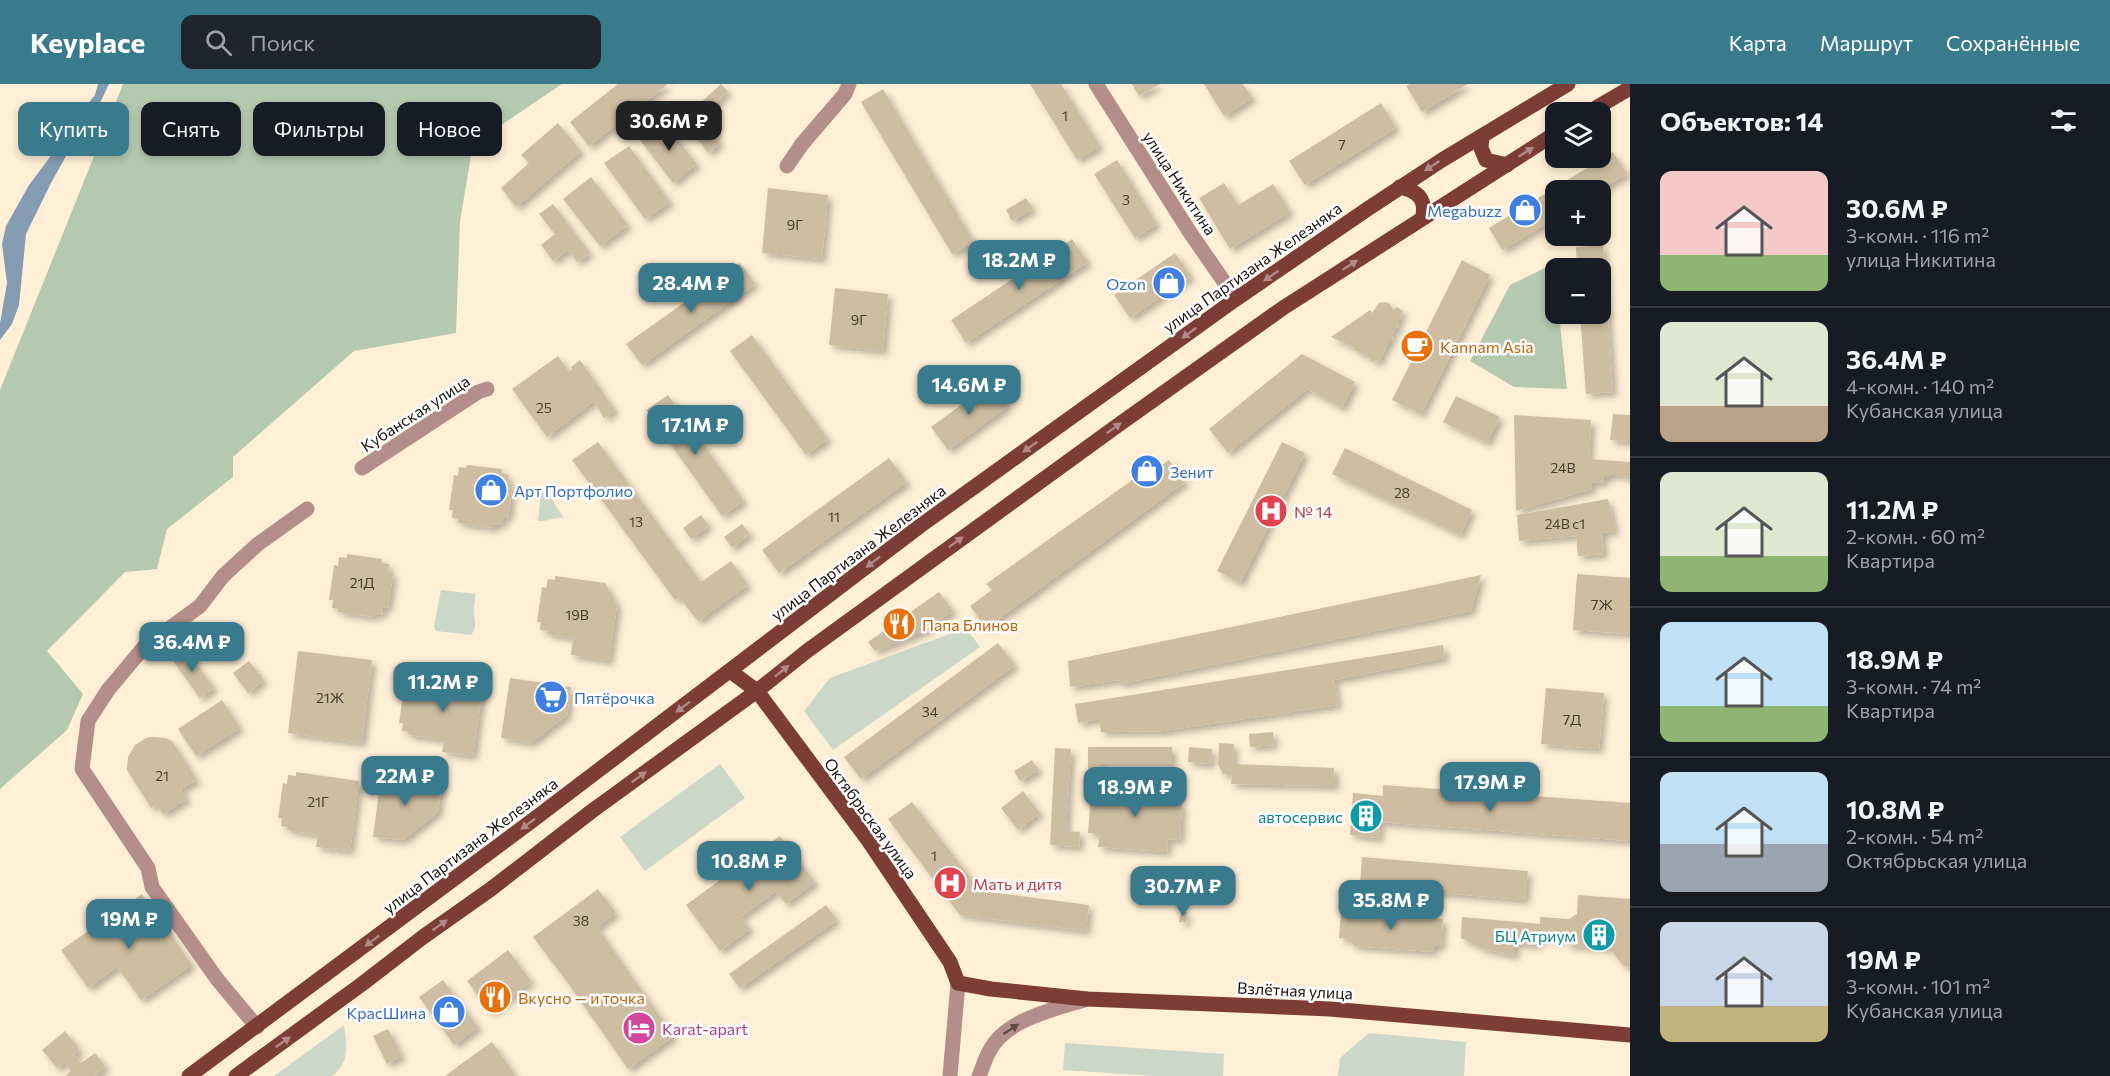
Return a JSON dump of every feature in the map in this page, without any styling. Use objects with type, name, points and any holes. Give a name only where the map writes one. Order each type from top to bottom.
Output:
[{"type":"main road","name":"улица Партизана Железняка","points":[[189,1076],[920,526],[1236,299],[1400,187],[1568,84]]},
{"type":"main road","points":[[1606,102],[1630,88]]},
{"type":"main road","points":[[1482,136],[1481,148],[1486,160],[1507,165]]},
{"type":"main road","points":[[236,1076],[491,889],[592,811],[757,691],[807,651],[1121,423],[1283,308],[1423,216],[1545,140]]},
{"type":"main road","points":[[1400,187],[1412,190],[1423,200],[1425,206],[1423,216]]},
{"type":"main road","name":"Октябрьская улица","points":[[730,671],[757,691],[868,840],[950,962],[958,983]]},
{"type":"main road","name":"Взлётная улица","points":[[958,983],[991,989],[1087,999],[1318,1008],[1630,1035]]},
{"type":"street","points":[[787,166],[802,144],[845,94],[849,84]]},
{"type":"street","name":"улица Никитина","points":[[1096,84],[1183,222],[1236,299]]},
{"type":"street","name":"Кубанская улица","points":[[362,468],[478,392],[487,389]]},
{"type":"street","points":[[257,1027],[217,979],[152,887],[148,868],[82,768],[88,721],[108,690],[144,647],[200,606],[223,576],[258,544],[307,509]]},
{"type":"street","name":"Октябрьская улица","points":[[950,1076],[958,983]]},
{"type":"street","points":[[980,1076],[990,1048],[1005,1033],[1034,1015],[1087,999]]},
{"type":"green space","points":[[123,84],[562,84],[502,124],[502,102],[397,102],[397,156],[471,156],[460,221],[456,333],[354,351],[233,457],[233,477],[167,529],[157,569],[125,572],[47,651],[83,694],[67,730],[0,789],[0,390],[94,156],[129,156],[129,102],[116,102]]},
{"type":"green space","points":[[1545,268],[1545,324],[1560,324],[1567,389],[1514,387],[1470,361],[1510,285]]},
{"type":"green space","points":[[541,491],[547,492],[564,518],[538,521]]},
{"type":"green space","points":[[441,590],[476,594],[475,626],[471,635],[436,631],[434,626]]},
{"type":"green space","points":[[966,628],[980,647],[833,750],[804,711],[830,678]]},
{"type":"green space","points":[[720,764],[745,798],[645,871],[620,837]]},
{"type":"green space","points":[[344,1025],[346,1053],[342,1065],[332,1076],[274,1076]]},
{"type":"green space","points":[[1369,1033],[1466,1042],[1464,1076],[1338,1076],[1340,1058]]},
{"type":"green space","points":[[1065,1043],[1224,1054],[1223,1076],[1154,1076],[1063,1070]]},
{"type":"water","points":[[98,84],[109,84],[100,102],[89,102],[95,95]]},
{"type":"water","points":[[51,156],[66,156],[26,234],[19,305],[12,324],[0,340],[0,323],[7,283],[2,244],[6,226],[29,185]]},
{"type":"building","points":[[618,84],[668,84],[589,146],[570,122]]},
{"type":"building","points":[[721,84],[728,91],[702,116],[720,143],[708,153],[679,113],[691,103],[695,108]]},
{"type":"building","points":[[1030,84],[1061,84],[1100,146],[1077,160]]},
{"type":"building","points":[[1132,84],[1160,84],[1139,96]]},
{"type":"building","points":[[1204,84],[1243,84],[1252,98],[1224,116]]},
{"type":"building","points":[[1410,84],[1468,84],[1422,112],[1406,86]]},
{"type":"building","points":[[883,89],[974,242],[952,254],[861,102]]},
{"type":"building","points":[[1381,103],[1396,128],[1305,185],[1289,161]]},
{"type":"building","points":[[664,122],[697,164],[673,183],[640,140]]},
{"type":"building","points":[[558,123],[581,151],[516,207],[501,188],[529,163],[521,155]]},
{"type":"building","points":[[629,146],[670,202],[645,219],[604,163]]},
{"type":"building","points":[[1613,152],[1627,174],[1611,183],[1611,180],[1567,180],[1587,168],[1611,168],[1611,153]]},
{"type":"building","points":[[1117,160],[1157,224],[1135,238],[1094,174]]},
{"type":"building","points":[[591,177],[628,225],[600,246],[563,199]]},
{"type":"building","points":[[1224,183],[1238,205],[1273,184],[1290,212],[1230,249],[1199,198]]},
{"type":"building","points":[[768,188],[828,195],[822,259],[762,253]]},
{"type":"building","points":[[1545,194],[1545,225],[1502,250],[1489,228]]},
{"type":"building","points":[[1026,198],[1033,209],[1012,221],[1006,210]]},
{"type":"building","points":[[553,204],[590,253],[577,262],[568,250],[553,261],[541,245],[555,234],[539,214]]},
{"type":"building","points":[[1072,239],[1088,262],[966,343],[951,320]]},
{"type":"building","points":[[1603,246],[1604,258],[1577,258],[1576,247]]},
{"type":"building","points":[[1175,253],[1191,276],[1130,318],[1114,295]]},
{"type":"building","points":[[1462,260],[1490,275],[1421,414],[1392,400]]},
{"type":"building","points":[[740,263],[755,284],[642,365],[626,344]]},
{"type":"building","points":[[835,288],[888,294],[883,351],[829,345]]},
{"type":"building","points":[[1386,302],[1393,310],[1397,307],[1403,311],[1397,324],[1398,328],[1396,327],[1391,336],[1392,340],[1390,339],[1379,362],[1374,360],[1373,362],[1371,358],[1354,350],[1355,348],[1331,337],[1370,310],[1372,313],[1379,303]]},
{"type":"building","points":[[1581,324],[1608,324],[1613,392],[1586,394]]},
{"type":"building","points":[[752,335],[828,439],[806,455],[730,351]]},
{"type":"building","points":[[1302,354],[1355,382],[1342,408],[1307,389],[1228,453],[1209,429]]},
{"type":"building","points":[[558,356],[569,372],[571,367],[580,360],[615,410],[604,418],[594,401],[547,437],[512,389]]},
{"type":"building","points":[[991,383],[1008,406],[948,450],[931,427]]},
{"type":"building","points":[[668,395],[744,501],[722,516],[646,410]]},
{"type":"building","points":[[1456,396],[1500,417],[1487,443],[1443,422]]},
{"type":"building","points":[[1613,414],[1630,415],[1630,442],[1610,440]]},
{"type":"building","points":[[1514,415],[1591,420],[1589,459],[1630,462],[1630,477],[1610,474],[1610,477],[1604,477],[1603,483],[1592,482],[1592,489],[1516,511]]},
{"type":"building","points":[[598,442],[701,582],[731,561],[748,585],[698,621],[679,597],[675,600],[572,460]]},
{"type":"building","points":[[1282,442],[1305,453],[1240,583],[1217,571]]},
{"type":"building","points":[[1345,448],[1472,510],[1460,535],[1332,474]]},
{"type":"building","points":[[889,458],[907,482],[779,573],[762,550]]},
{"type":"building","points":[[1169,460],[1185,482],[986,628],[970,606],[992,590],[986,584],[1145,471],[1148,475]]},
{"type":"building","points":[[467,465],[502,469],[501,473],[509,475],[507,483],[513,484],[508,518],[503,518],[502,525],[494,524],[494,528],[459,523],[459,519],[452,518],[453,510],[449,510],[454,475],[458,476],[459,467],[466,468]]},
{"type":"building","points":[[1608,499],[1615,531],[1602,533],[1604,554],[1578,556],[1576,536],[1519,541],[1517,515]]},
{"type":"building","points":[[701,515],[709,526],[691,539],[683,528]]},
{"type":"building","points":[[742,524],[750,534],[732,548],[724,537]]},
{"type":"building","points":[[347,554],[382,559],[381,563],[389,564],[388,573],[393,573],[388,608],[383,607],[382,615],[374,614],[374,617],[339,612],[339,609],[332,608],[333,600],[329,600],[334,565],[338,566],[339,557],[347,558]]},
{"type":"building","points":[[1577,574],[1630,578],[1630,634],[1573,630]]},
{"type":"building","points":[[1481,575],[1471,611],[1120,684],[1119,680],[1070,687],[1068,661]]},
{"type":"building","points":[[555,576],[605,583],[617,605],[609,661],[571,655],[573,638],[547,634],[548,631],[540,630],[541,622],[537,622],[542,587],[546,588],[548,579],[555,580]]},
{"type":"building","points":[[939,592],[953,611],[924,631],[875,651],[868,642]]},
{"type":"building","points":[[998,643],[1015,665],[861,779],[844,757]]},
{"type":"building","points":[[1443,645],[1445,658],[1334,680],[1338,705],[1163,731],[1101,732],[1099,719],[1078,723],[1075,704]]},
{"type":"building","points":[[185,648],[214,688],[200,698],[171,658]]},
{"type":"building","points":[[298,651],[372,660],[362,743],[288,733]]},
{"type":"building","points":[[249,661],[264,680],[248,693],[233,673]]},
{"type":"building","points":[[417,677],[483,686],[473,756],[442,752],[444,740],[409,735],[409,732],[402,731],[403,723],[399,723],[404,688],[408,689],[409,680],[416,681]]},
{"type":"building","points":[[510,678],[571,687],[567,715],[531,743],[501,738]]},
{"type":"building","points":[[1546,688],[1604,693],[1599,749],[1541,744]]},
{"type":"building","points":[[222,700],[240,728],[196,756],[178,729]]},
{"type":"building","points":[[1273,732],[1274,745],[1250,747],[1249,734]]},
{"type":"building","points":[[152,737],[172,741],[197,780],[181,789],[187,799],[163,814],[157,805],[151,808],[127,770],[128,757],[135,745]]},
{"type":"building","points":[[1219,743],[1234,744],[1233,764],[1334,768],[1335,786],[1231,784],[1232,775],[1223,774],[1218,765]]},
{"type":"building","points":[[1088,747],[1172,747],[1172,764],[1101,764],[1101,769],[1088,769]]},
{"type":"building","points":[[1189,747],[1212,749],[1211,764],[1188,762]]},
{"type":"building","points":[[1055,748],[1071,749],[1066,831],[1080,832],[1079,847],[1050,845]]},
{"type":"building","points":[[1032,760],[1039,770],[1020,781],[1014,771]]},
{"type":"building","points":[[296,772],[359,781],[350,851],[316,847],[318,835],[288,830],[288,827],[281,826],[282,818],[278,818],[283,783],[287,784],[288,775],[296,776]]},
{"type":"building","points":[[381,776],[442,784],[438,812],[403,840],[373,837]]},
{"type":"building","points":[[1120,778],[1160,781],[1158,801],[1182,803],[1180,840],[1168,839],[1167,852],[1098,847],[1100,834],[1088,833],[1091,796],[1118,798]]},
{"type":"building","points":[[1383,785],[1630,803],[1630,841],[1380,822],[1379,838],[1350,835],[1353,793],[1383,796]]},
{"type":"building","points":[[1023,791],[1040,813],[1018,830],[1001,808]]},
{"type":"building","points":[[912,802],[981,891],[1089,905],[1086,931],[960,915],[888,819]]},
{"type":"building","points":[[780,836],[815,882],[786,904],[776,891],[741,917],[750,929],[720,951],[686,905]]},
{"type":"building","points":[[1362,857],[1528,871],[1525,900],[1360,886]]},
{"type":"building","points":[[598,889],[616,913],[597,927],[674,1036],[628,1069],[533,937]]},
{"type":"building","points":[[142,894],[192,965],[141,1000],[117,967],[88,988],[61,950]]},
{"type":"building","points":[[1578,895],[1630,899],[1630,968],[1623,965],[1612,949],[1567,945],[1568,939],[1539,938],[1538,945],[1515,943],[1515,956],[1484,949],[1461,938],[1462,917],[1540,924],[1540,917],[1569,919],[1577,914]]},
{"type":"building","points":[[826,905],[837,920],[740,988],[729,974]]},
{"type":"building","points":[[1341,910],[1443,919],[1441,946],[1434,946],[1433,952],[1355,946],[1347,939],[1339,938]]},
{"type":"building","points":[[1181,912],[1187,912],[1186,922],[1179,922]]},
{"type":"building","name":"Вкусно — и точка","points":[[508,950],[531,981],[491,1013],[467,981]]},
{"type":"building","name":"КрасШина","points":[[443,980],[478,1027],[454,1045],[419,997]]},
{"type":"building","points":[[388,1029],[402,1056],[387,1064],[373,1036]]},
{"type":"building","points":[[65,1031],[80,1050],[74,1054],[81,1063],[95,1053],[106,1067],[94,1076],[65,1076],[71,1071],[65,1062],[57,1068],[42,1050]]},
{"type":"building","points":[[492,1042],[516,1076],[445,1076],[472,1056]]},
{"type":"place","name":"Megabuzz","points":[[1525,210]]},
{"type":"place","name":"Ozon","points":[[1169,283]]},
{"type":"place","name":"Kannam Asia","points":[[1417,346]]},
{"type":"place","name":"Зенит","points":[[1147,471]]},
{"type":"place","name":"Арт Портфолио","points":[[491,490]]},
{"type":"place","name":"№ 14","points":[[1271,511]]},
{"type":"place","name":"Папа Блинов","points":[[899,624]]},
{"type":"place","name":"Пятёрочка","points":[[551,697]]},
{"type":"place","name":"автосервис","points":[[1366,816]]},
{"type":"place","name":"Мать и дитя","points":[[950,883]]},
{"type":"place","name":"БЦ Атриум","points":[[1599,935]]},
{"type":"place","name":"Вкусно — и точка","points":[[495,997]]},
{"type":"place","name":"КрасШина","points":[[449,1012]]},
{"type":"place","name":"Karat-apart","points":[[639,1028]]}]
